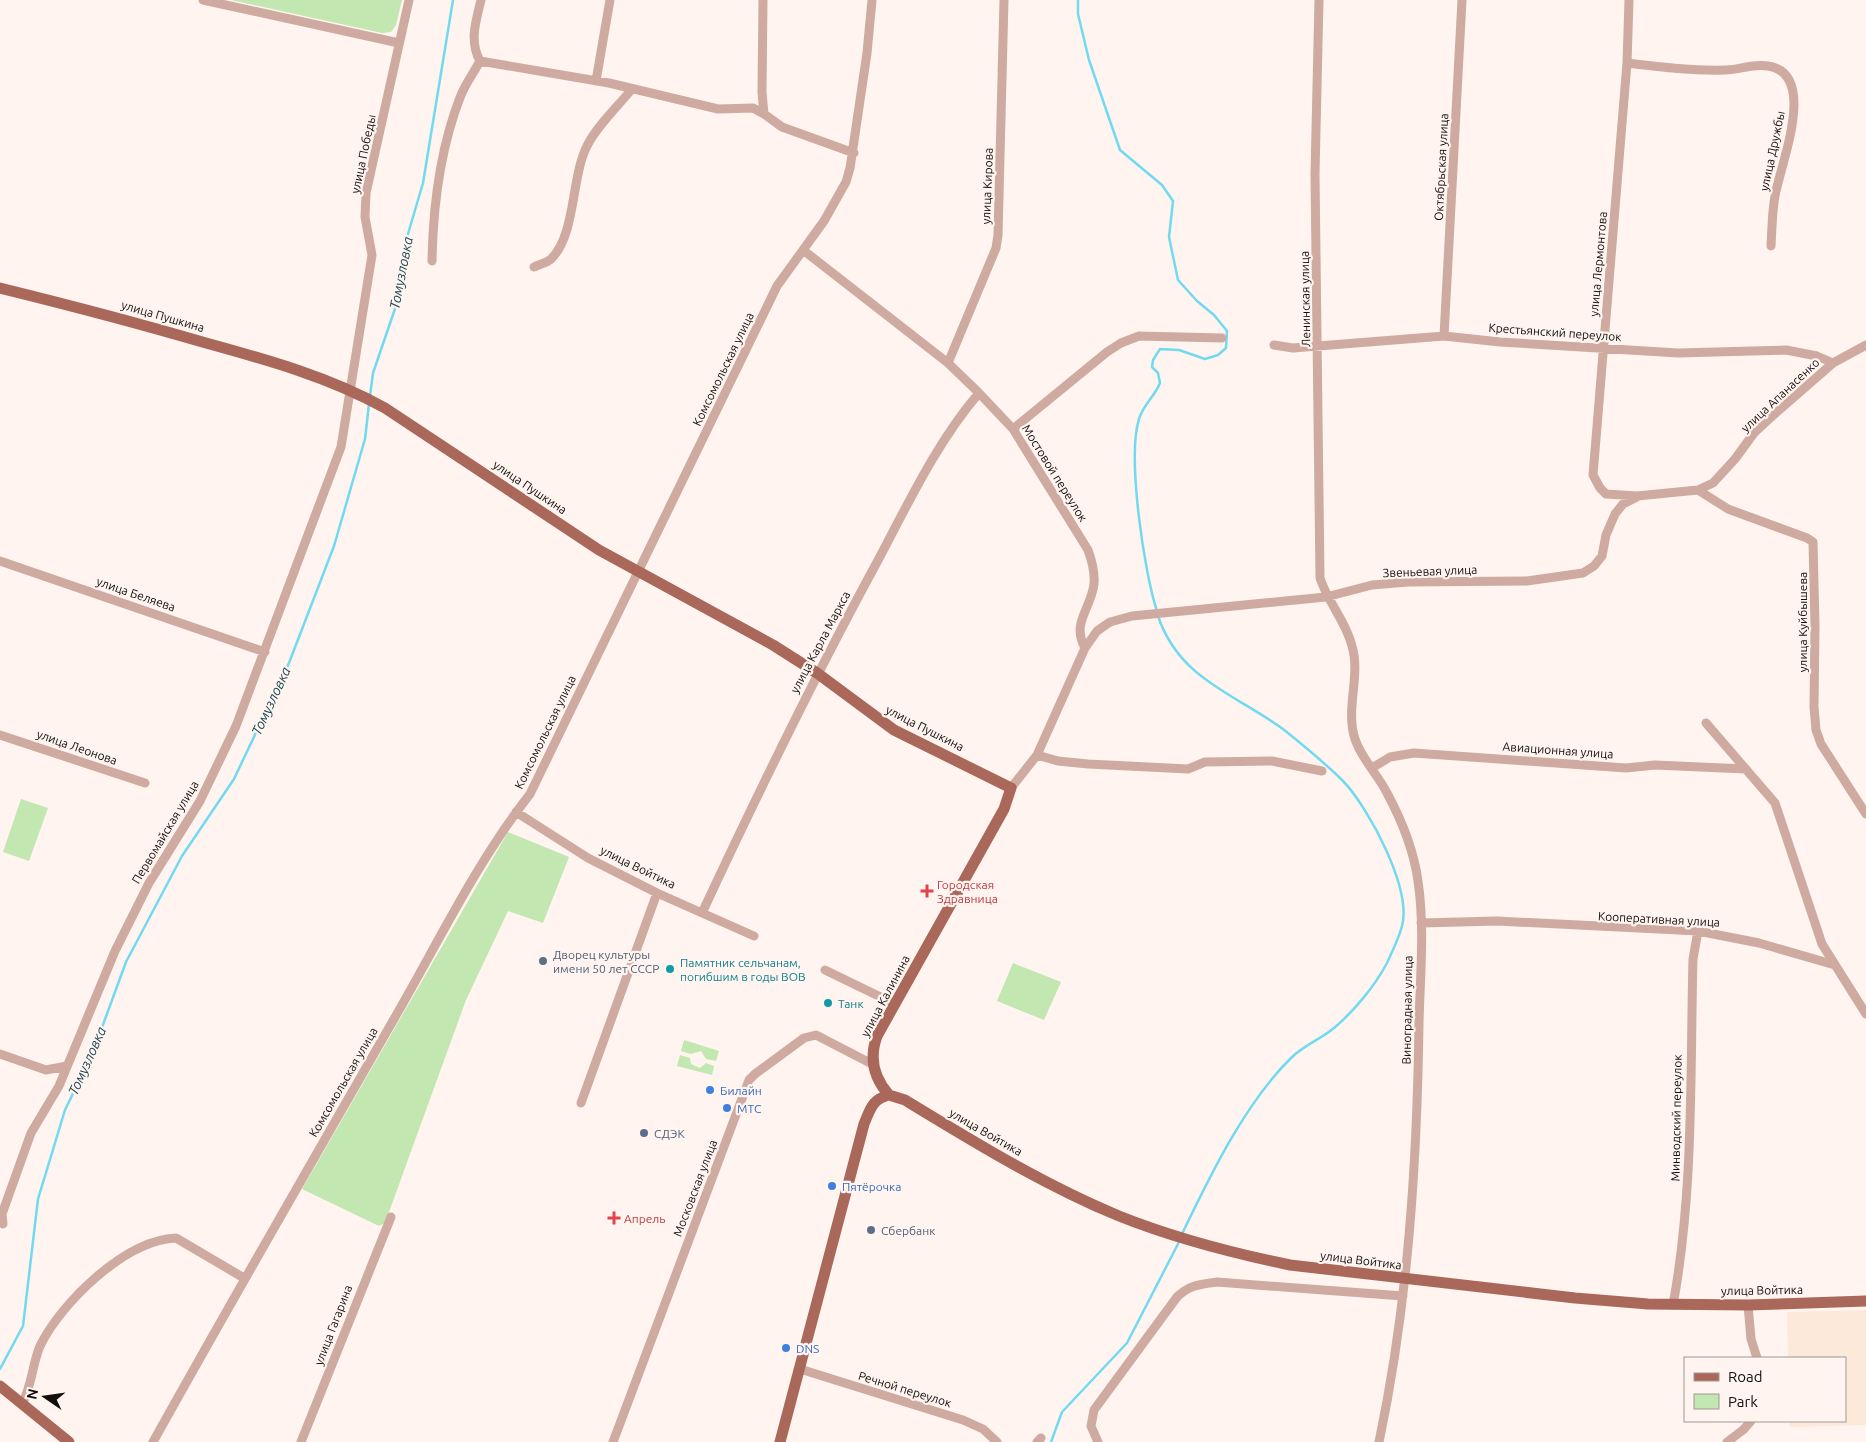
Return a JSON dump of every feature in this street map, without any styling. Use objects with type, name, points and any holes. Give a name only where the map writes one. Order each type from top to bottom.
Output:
[{"type":"main road","name":"улица Пушкина","points":[[0,288],[94,311],[272,362],[352,390],[385,408],[599,550],[728,619],[817,673],[894,730],[1011,788]]},
{"type":"main road","name":"улица Калинина","points":[[888,1095],[879,1084],[874,1065],[872,1050],[877,1036],[1004,809],[1011,788]]},
{"type":"main road","name":"улица Войтика","points":[[888,1095],[905,1100],[1043,1181],[1119,1216],[1220,1250],[1290,1265],[1621,1302],[1673,1305],[1748,1305],[1866,1301]]},
{"type":"main road","points":[[780,1442],[864,1124],[872,1105],[878,1097],[888,1095]]},
{"type":"main road","points":[[4,1389],[69,1442]]},
{"type":"street","points":[[203,0],[399,43]]},
{"type":"street","name":"улица Победы","points":[[352,390],[372,255],[365,217],[366,193],[409,0]]},
{"type":"street","points":[[480,61],[474,50],[473,38],[481,0]]},
{"type":"street","points":[[596,81],[610,0]]},
{"type":"street","points":[[763,0],[762,92],[764,114]]},
{"type":"street","name":"Комсомольская улица","points":[[153,1442],[244,1278],[423,970],[478,868],[530,794],[777,286],[824,222],[846,182],[854,152],[872,0]]},
{"type":"street","name":"улица Кирова","points":[[948,363],[996,248],[998,236],[1004,0]]},
{"type":"street","name":"Ленинская улица","points":[[1319,0],[1315,174],[1318,346],[1318,554],[1320,578],[1326,597]]},
{"type":"street","name":"Октябрьская улица","points":[[1444,336],[1462,0]]},
{"type":"street","name":"улица Лермонтова","points":[[1629,0],[1627,63],[1593,475],[1600,488],[1606,494],[1637,496]]},
{"type":"street","points":[[480,61],[596,81],[718,109],[753,108],[782,127],[854,152]]},
{"type":"street","points":[[432,261],[433,214],[445,148],[462,94],[480,61]]},
{"type":"street","name":"улица Дружбы","points":[[1627,63],[1685,71],[1730,70],[1757,65],[1770,66],[1781,72],[1789,80],[1795,96],[1792,123],[1774,198],[1771,246]]},
{"type":"street","points":[[534,267],[550,261],[556,253],[565,232],[581,161],[587,145],[632,89]]},
{"type":"street","name":"Мостовой переулок","points":[[803,250],[948,363],[980,393],[1013,429],[1088,550],[1094,568],[1094,584],[1079,629],[1079,638],[1084,648]]},
{"type":"street","points":[[1013,429],[1107,352],[1121,343],[1139,336],[1222,338]]},
{"type":"street","name":"Крестьянский переулок","points":[[1274,345],[1293,348],[1444,336],[1500,342],[1678,353],[1786,350],[1816,356],[1833,363]]},
{"type":"street","name":"улица Апанасенко","points":[[1637,496],[1698,490],[1713,483],[1725,472],[1754,433],[1833,363],[1866,345]]},
{"type":"street","name":"Первомайская улица","points":[[3,1224],[2,1214],[31,1133],[67,1066],[115,951],[149,882],[200,801],[236,726],[341,447],[352,390]]},
{"type":"street","name":"улица Карла Маркса","points":[[702,912],[817,673],[928,467],[965,410],[980,393]]},
{"type":"street","name":"улица Куйбышева","points":[[1698,490],[1728,508],[1813,542],[1814,706],[1816,730],[1821,744],[1866,814]]},
{"type":"street","name":"Звеньевая улица","points":[[1143,615],[1326,597],[1372,585],[1408,582],[1527,581],[1583,573],[1594,566],[1602,556],[1606,535],[1615,514],[1623,504],[1637,496]]},
{"type":"street","name":"улица Беляева","points":[[0,561],[265,652]]},
{"type":"street","name":"Виноградная улица","points":[[1326,597],[1343,622],[1353,646],[1356,673],[1352,726],[1355,741],[1388,793],[1405,834],[1418,880],[1421,923],[1418,1106],[1406,1279],[1391,1386],[1379,1442]]},
{"type":"street","name":"улица Калинина","points":[[1011,788],[1037,755],[1084,648],[1096,631],[1110,622],[1143,615]]},
{"type":"street","points":[[1706,723],[1775,803],[1822,944],[1866,1014]]},
{"type":"street","name":"улица Леонова","points":[[0,734],[145,783]]},
{"type":"street","name":"Авиационная улица","points":[[1372,768],[1390,757],[1414,752],[1626,768],[1655,765],[1746,769]]},
{"type":"street","points":[[1037,755],[1058,761],[1088,764],[1188,769],[1205,762],[1272,761],[1322,771]]},
{"type":"street","name":"улица Войтика","points":[[516,812],[588,858],[657,893],[754,936]]},
{"type":"street","points":[[581,1103],[657,893]]},
{"type":"street","name":"Кооперативная улица","points":[[1421,923],[1497,921],[1698,931],[1759,943],[1835,965]]},
{"type":"street","name":"Минводский переулок","points":[[1673,1305],[1682,1257],[1687,1196],[1693,959],[1698,931]]},
{"type":"street","points":[[826,970],[895,1004]]},
{"type":"street","name":"Московская улица","points":[[613,1442],[749,1080],[754,1074],[804,1038],[816,1035],[874,1065]]},
{"type":"street","points":[[0,1054],[46,1070],[67,1066]]},
{"type":"street","name":"улица Гагарина","points":[[300,1442],[391,1217]]},
{"type":"street","points":[[22,1404],[30,1390],[39,1348],[51,1326],[87,1284],[122,1259],[151,1243],[176,1238],[244,1278]]},
{"type":"street","points":[[1098,1442],[1091,1426],[1094,1410],[1177,1297],[1186,1288],[1198,1284],[1217,1282],[1404,1296]]},
{"type":"street","points":[[1748,1305],[1751,1340],[1757,1357]]},
{"type":"street","name":"Речной переулок","points":[[800,1370],[963,1420],[982,1429],[997,1442]]},
{"type":"street","points":[[1727,1442],[1750,1422]]},
{"type":"shaded area","points":[[1866,1310],[1866,1425],[1790,1427],[1790,1422],[1846,1422],[1846,1357],[1788,1357],[1787,1312]]},
{"type":"green space","points":[[231,0],[402,0],[396,25],[391,32],[382,33]]},
{"type":"green space","points":[[21,799],[48,808],[29,861],[3,852]]},
{"type":"green space","points":[[508,832],[569,857],[543,923],[508,911],[466,1000],[385,1223],[379,1226],[302,1189]]},
{"type":"green space","points":[[1013,963],[1061,982],[1044,1020],[997,1001]]},
{"type":"green space","points":[[684,1040],[719,1051],[716,1061],[706,1059],[701,1051],[691,1054],[681,1051]]},
{"type":"green space","points":[[680,1055],[690,1058],[691,1064],[700,1068],[706,1063],[714,1066],[712,1075],[677,1066]]},
{"type":"waterway","name":"Томузловка","points":[[370,396],[373,373],[398,300],[405,244],[423,183],[453,0]]},
{"type":"waterway","points":[[1078,0],[1078,14],[1089,60],[1120,150],[1162,185],[1173,201],[1169,237],[1178,280],[1197,301],[1214,315],[1227,331],[1226,348],[1218,355],[1205,359],[1179,350],[1160,349],[1153,360],[1152,367],[1158,373],[1160,383],[1143,409],[1139,419],[1135,460],[1142,543],[1157,611]]},
{"type":"waterway","name":"Томузловка","points":[[0,1369],[23,1326],[38,1199],[65,1110],[93,1052],[126,962],[182,856],[234,779],[289,663],[334,546],[365,439],[369,404]]},
{"type":"waterway","points":[[1158,616],[1167,638],[1194,670],[1210,683],[1283,729],[1343,781],[1365,810],[1386,850],[1401,892],[1403,910],[1402,926],[1397,940],[1387,963],[1376,981],[1341,1022],[1329,1032],[1301,1049],[1274,1076],[1258,1096],[1204,1188],[1182,1234]]},
{"type":"waterway","points":[[1051,1442],[1062,1412],[1127,1343],[1179,1242]]},
{"type":"place","name":"Городская Здравница","points":[[927,891]]},
{"type":"place","name":"Дворец культуры имени 50 лет СССР","points":[[543,961]]},
{"type":"place","name":"Памятник сельчанам, погибшим в годы ВОВ","points":[[670,969]]},
{"type":"place","name":"Танк","points":[[828,1003]]},
{"type":"place","name":"Билайн","points":[[710,1090]]},
{"type":"place","name":"МТС","points":[[727,1108]]},
{"type":"place","name":"СДЭК","points":[[644,1133]]},
{"type":"place","name":"Пятёрочка","points":[[832,1186]]},
{"type":"place","name":"Апрель","points":[[614,1218]]},
{"type":"place","name":"Сбербанк","points":[[871,1230]]},
{"type":"place","name":"DNS","points":[[786,1348]]}]
